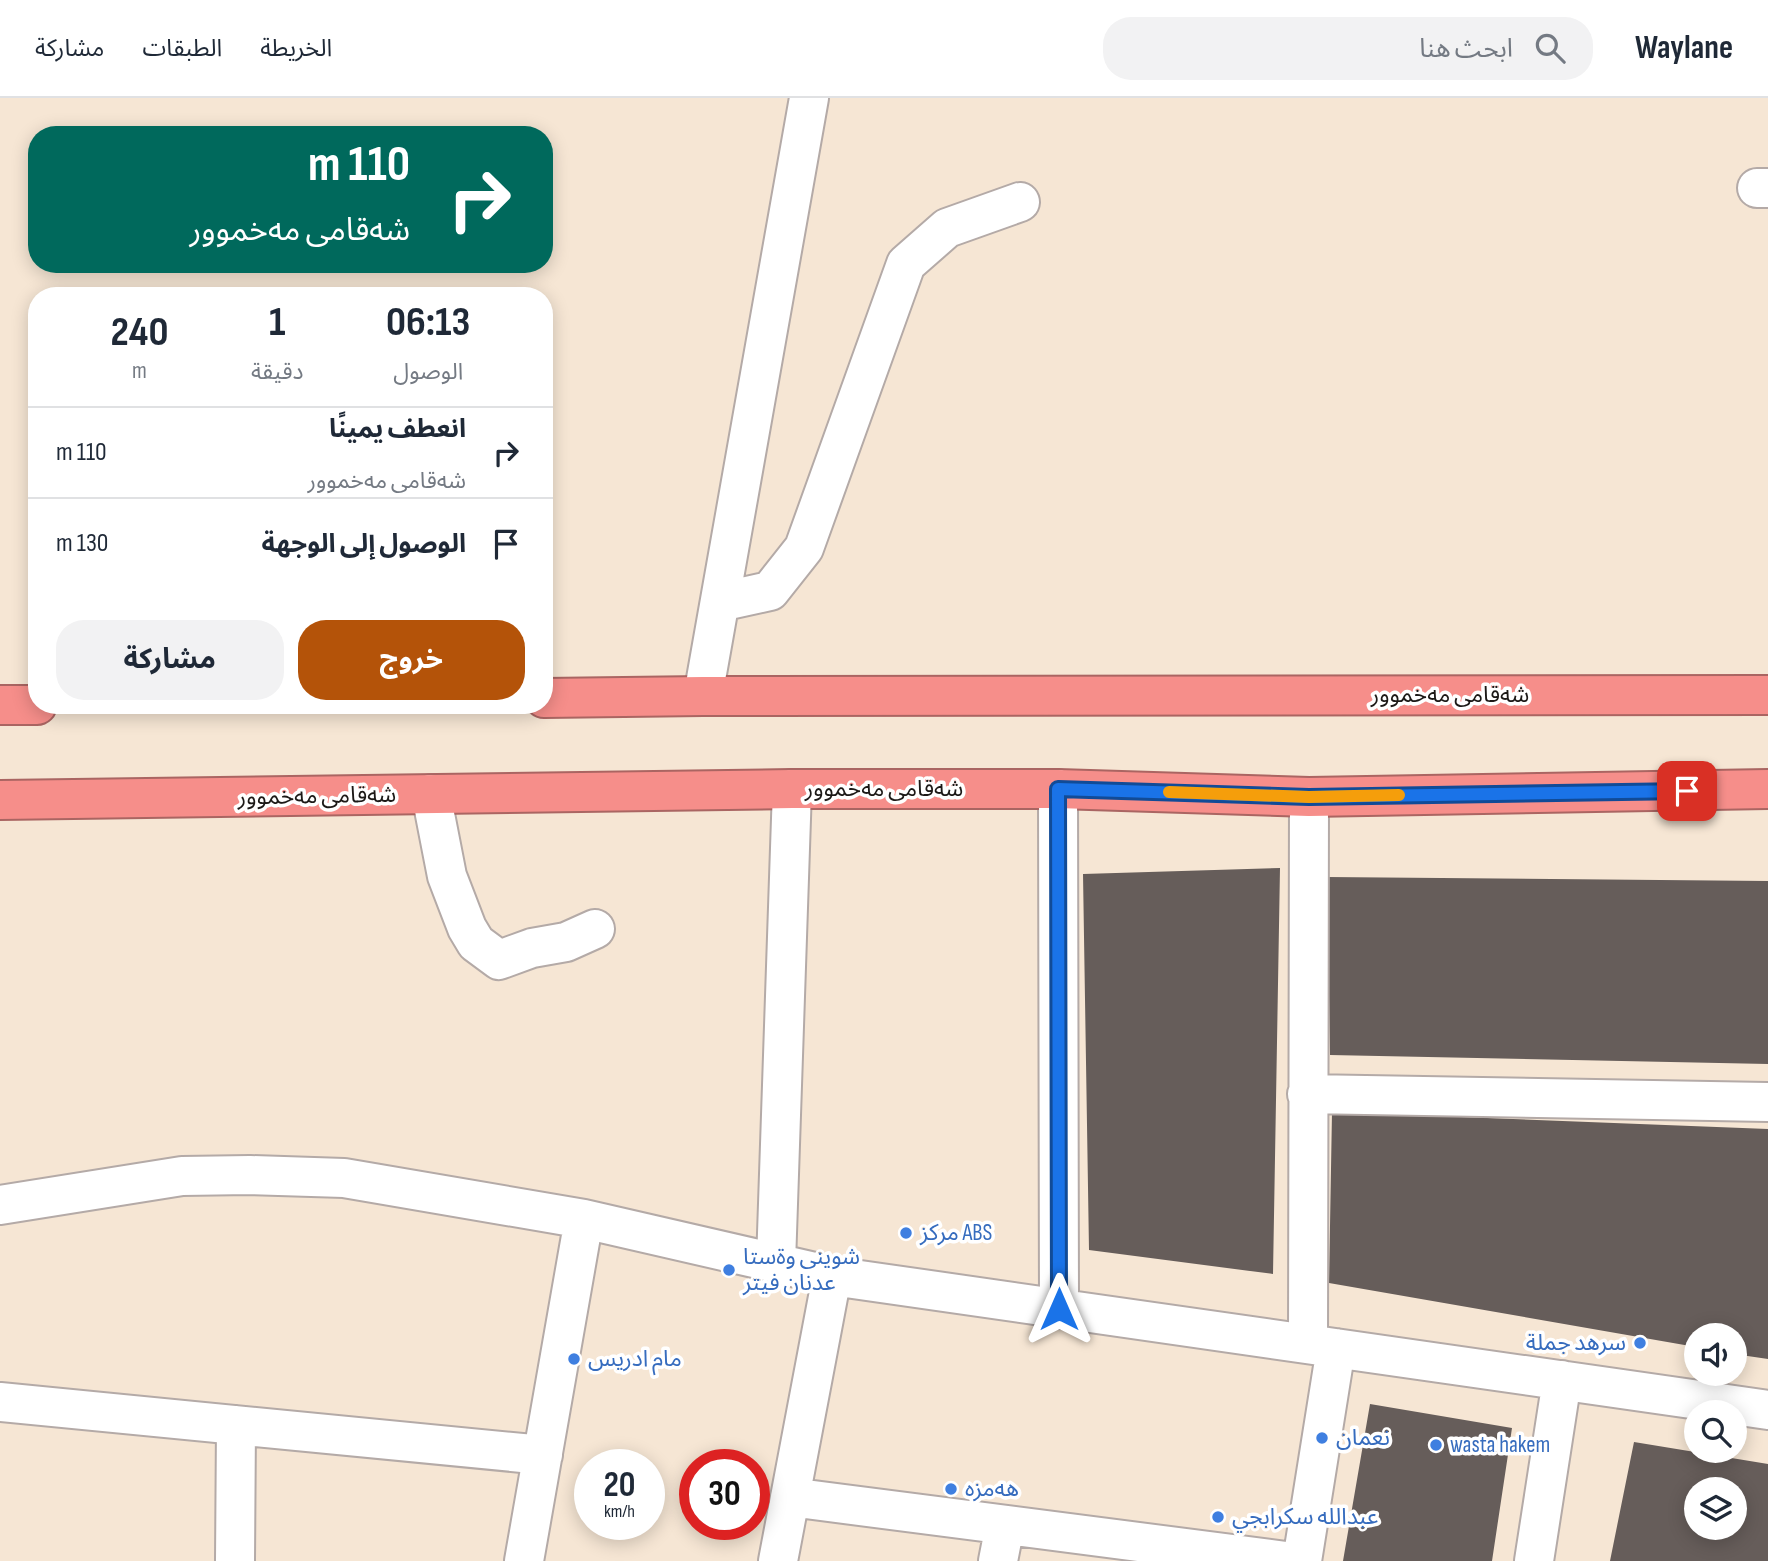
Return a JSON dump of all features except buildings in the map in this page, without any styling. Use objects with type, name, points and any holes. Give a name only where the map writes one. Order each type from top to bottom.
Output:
[{"type":"highway","name":"شەقامی مەخموور","points":[[553,698],[703,695],[1768,695]]},
{"type":"highway","points":[[0,705],[28,705]]},
{"type":"highway","name":"شەقامی مەخموور","points":[[0,800],[792,789],[1058,789],[1309,797],[1768,789]]},
{"type":"street","points":[[703,695],[809,98]]},
{"type":"street","points":[[720,602],[770,591],[804,548],[906,264],[947,228],[1020,202]]},
{"type":"street","points":[[776,1263],[792,789]]},
{"type":"street","points":[[1058,789],[1059,1309]]},
{"type":"street","points":[[431,794],[447,876],[467,928],[476,943],[499,960],[532,948],[566,942],[595,929]]},
{"type":"street","points":[[1302,1561],[1322,1346],[1307,1094],[1309,797]]},
{"type":"street","points":[[1307,1094],[1768,1102]]},
{"type":"street","points":[[0,1205],[181,1176],[344,1178],[584,1219],[832,1276],[1768,1410]]},
{"type":"street","points":[[524,1561],[584,1219]]},
{"type":"street","points":[[778,1561],[832,1276]]},
{"type":"street","points":[[1534,1561],[1562,1380]]},
{"type":"street","points":[[0,1402],[543,1455]]},
{"type":"street","points":[[235,1561],[236,1425]]},
{"type":"street","points":[[790,1497],[1001,1543],[1286,1561]]},
{"type":"shaded area","points":[[0,98],[1768,98],[1768,1561],[0,1561]]},
{"type":"slow traffic","points":[[1169,792],[1309,797],[1399,795]]},
{"type":"place","name":"مركز ABS","points":[[906,1233]]},
{"type":"place","name":"شوينى وةستا عدنان فيتر","points":[[729,1270]]},
{"type":"place","name":"سرهد جملة","points":[[1640,1343]]},
{"type":"place","name":"مام ادریس","points":[[574,1359]]},
{"type":"place","name":"نعمان","points":[[1322,1438]]},
{"type":"place","name":"wasta hakem","points":[[1436,1445]]},
{"type":"place","name":"هه‌مزه","points":[[951,1489]]},
{"type":"place","name":"عبدالله سكرابجي","points":[[1218,1517]]},
{"type":"route","points":[[1059,1309],[1058,789],[1309,797],[1687,791]]}]
